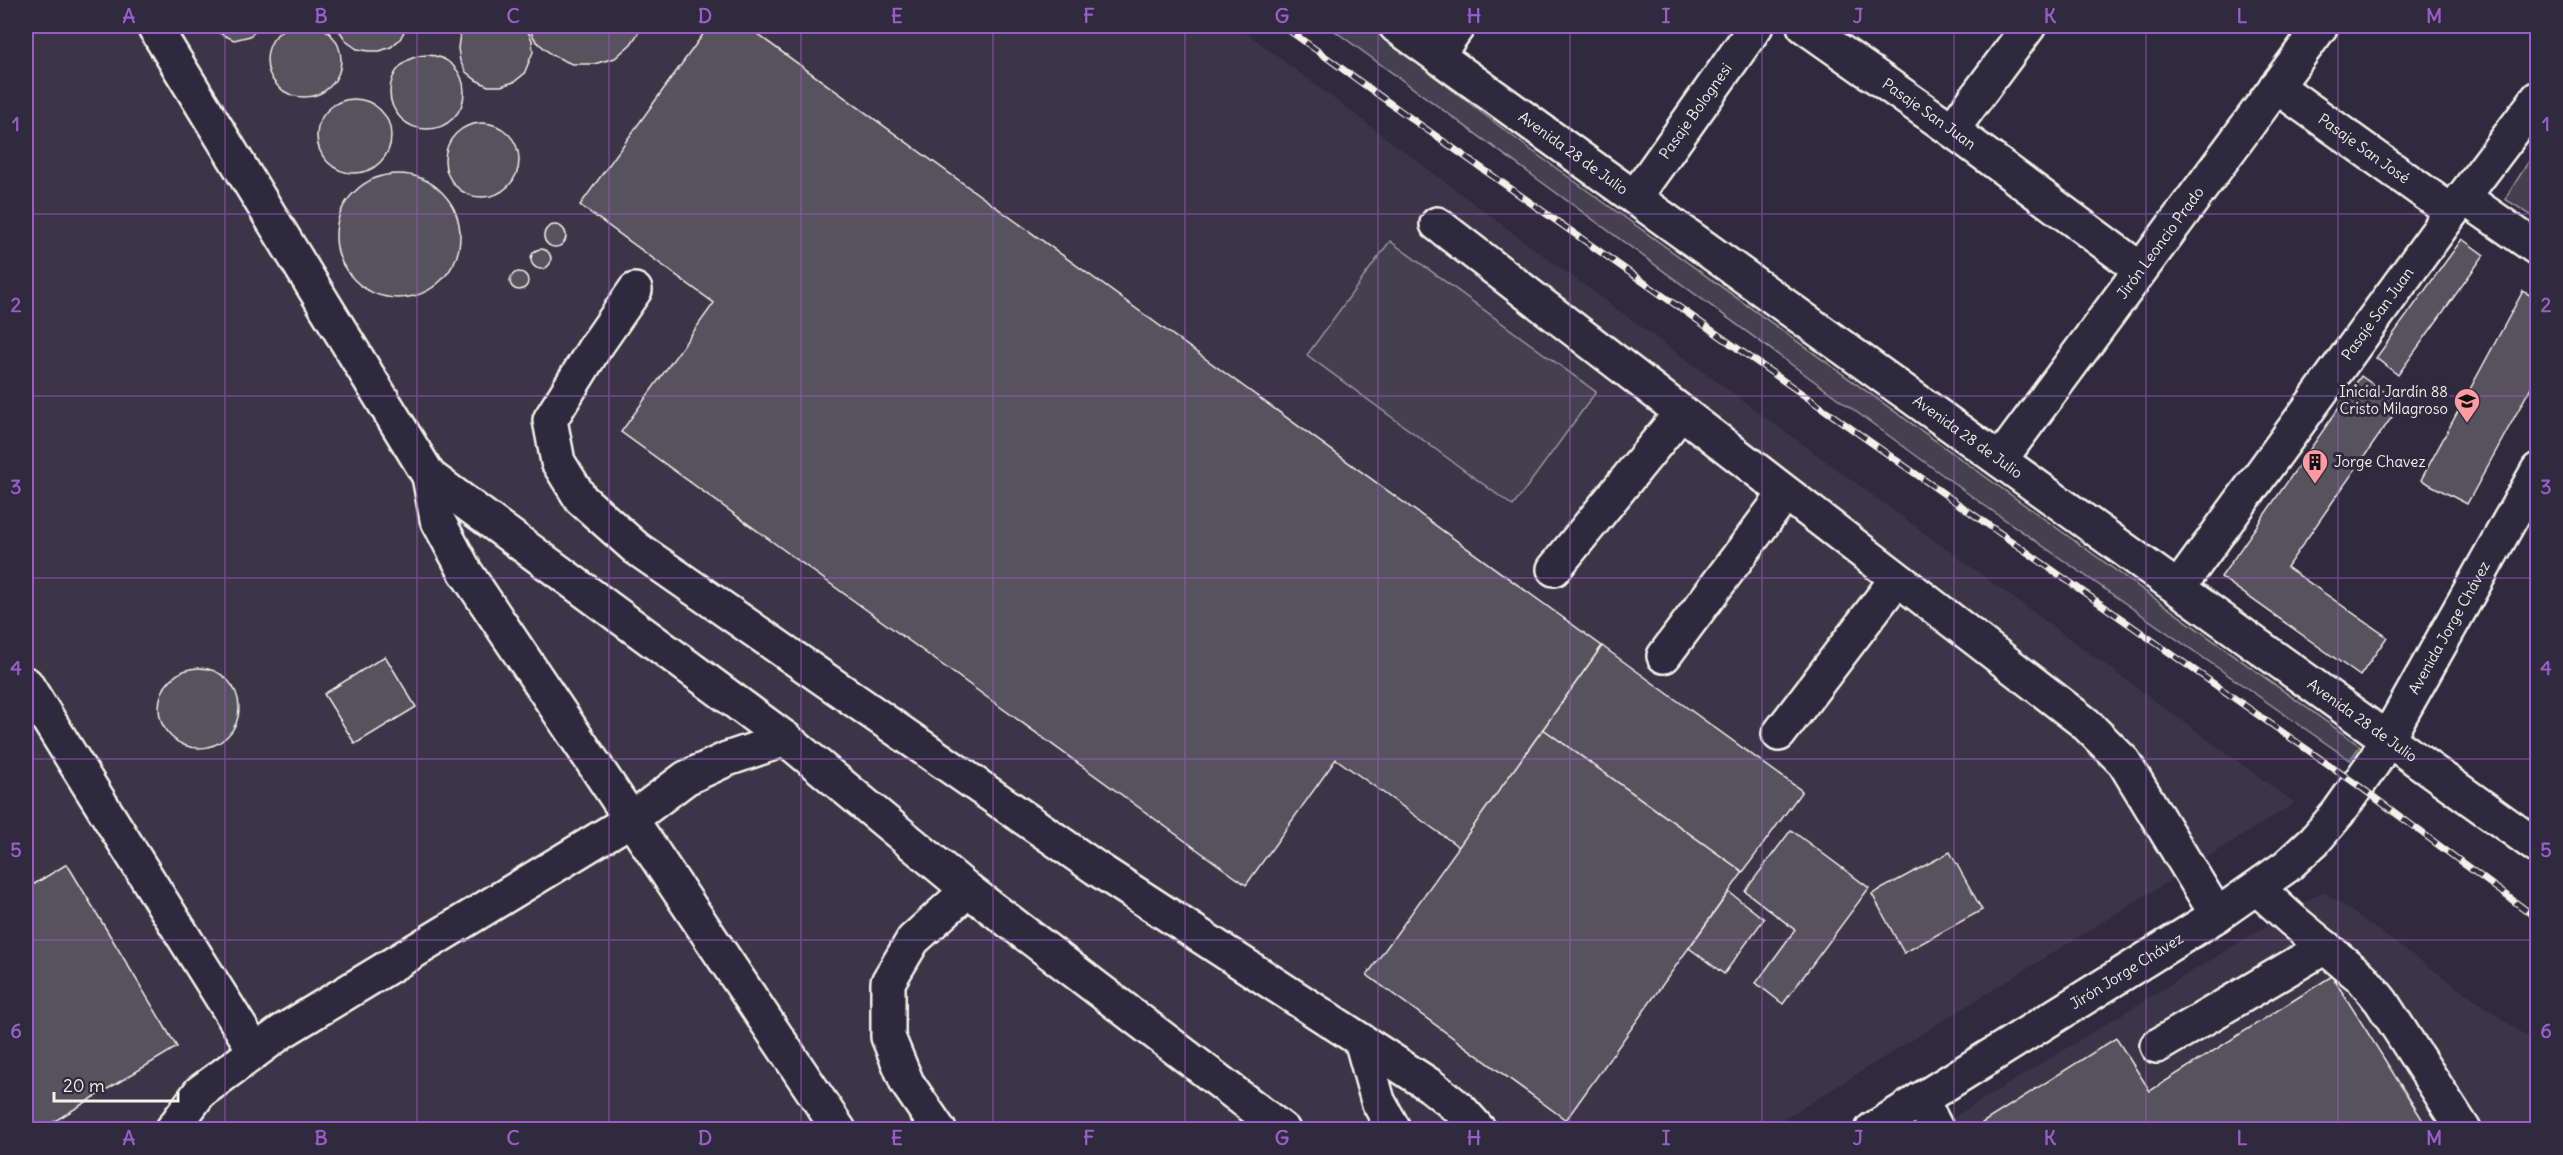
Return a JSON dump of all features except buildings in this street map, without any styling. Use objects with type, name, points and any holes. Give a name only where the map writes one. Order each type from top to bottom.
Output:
[{"type":"street","points":[[154,26],[429,476],[437,519],[465,572],[839,1130]]},
{"type":"street","name":"Avenida 28 de Julio","points":[[1396,26],[2538,847]]},
{"type":"street","points":[[1437,55],[1458,26]]},
{"type":"street","name":"Pasaje Bolognesi","points":[[1635,197],[1756,26]]},
{"type":"street","name":"Pasaje San Juan","points":[[1804,26],[1952,130],[2140,269]]},
{"type":"street","points":[[1952,130],[2029,26]]},
{"type":"street","name":"Jirón Leoncio Prado","points":[[2000,460],[2321,26]]},
{"type":"street","name":"Pasaje San José","points":[[2276,86],[2457,204],[2538,249]]},
{"type":"street","name":"Pasaje San Juan","points":[[2178,588],[2457,204],[2538,99]]},
{"type":"street","points":[[1437,224],[1896,580],[2085,723],[2124,762],[2217,915]]},
{"type":"street","points":[[636,290],[594,349],[550,420],[558,462],[581,500],[636,548],[1096,868],[1431,1086],[1461,1110],[1479,1130]]},
{"type":"street","points":[[1554,569],[1681,412]]},
{"type":"street","name":"Avenida Jorge Chávez","points":[[2359,786],[2386,738],[2529,507],[2538,470]]},
{"type":"street","points":[[429,476],[786,740],[968,890],[1283,1130]]},
{"type":"street","points":[[1664,656],[1785,494]]},
{"type":"street","points":[[1779,734],[1896,580]]},
{"type":"street","points":[[26,684],[255,1051]]},
{"type":"street","points":[[172,1130],[200,1092],[283,1031],[630,820],[686,778],[727,759],[786,740]]},
{"type":"street","name":"Jirón Jorge Chávez","points":[[1872,1130],[2257,888],[2315,840],[2359,786]]},
{"type":"street","points":[[2257,888],[2362,978],[2381,1001],[2464,1130]]},
{"type":"street","points":[[939,1130],[907,1083],[888,1037],[888,982],[912,940],[968,890]]},
{"type":"street","points":[[2157,1046],[2325,947]]},
{"type":"street","points":[[1362,1043],[1378,1101],[1394,1130]]},
{"type":"street","points":[[1921,1099],[1937,1130]]},
{"type":"shaded area","points":[[26,26],[1237,26],[1529,245],[2295,803],[1768,1129],[26,1129]]},
{"type":"shaded area","points":[[1328,26],[1368,26],[1531,150],[2360,746],[2350,760],[1981,503]]},
{"type":"shaded area","points":[[2537,148],[2537,219],[2505,199]]},
{"type":"shaded area","points":[[1390,241],[1596,392],[1513,506],[1307,355]]},
{"type":"shaded area","points":[[2323,891],[2537,1044],[2537,1129],[1933,1130]]},
{"type":"railway","points":[[1283,26],[2359,786],[2538,919]]},
{"type":"place","name":"Inicial Jardín 88 Cristo Milagroso","points":[[2467,424]]},
{"type":"place","name":"Jorge Chavez","points":[[2315,485]]}]
